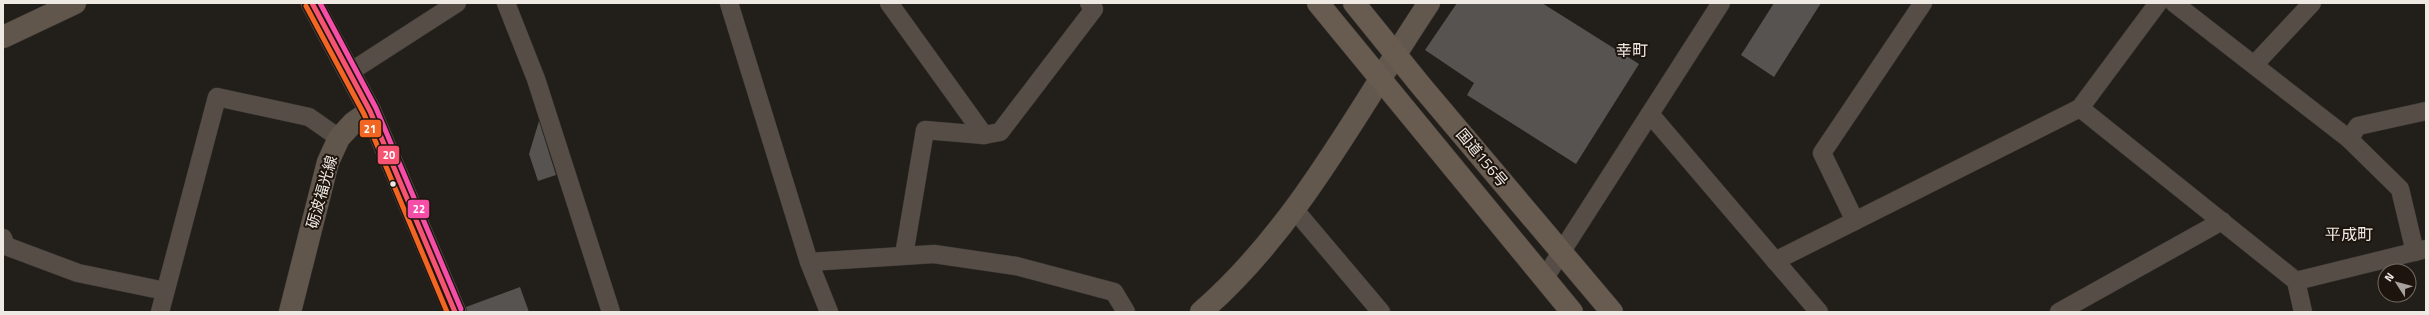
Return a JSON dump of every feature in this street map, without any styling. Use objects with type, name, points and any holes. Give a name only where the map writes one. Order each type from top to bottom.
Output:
[{"type":"highway","name":"国道156号","points":[[1318,3],[1572,312]]},
{"type":"highway","name":"国道156号","points":[[1354,3],[1396,52],[1422,87],[1612,312]]},
{"type":"main road","points":[[3,37],[75,3]]},
{"type":"main road","points":[[312,3],[370,112]]},
{"type":"main road","name":"砺波福光線","points":[[290,312],[328,162],[339,138],[353,123],[370,112]]},
{"type":"street","points":[[350,72],[457,3]]},
{"type":"street","points":[[506,3],[536,79],[611,312]]},
{"type":"street","points":[[729,3],[809,262],[828,312]]},
{"type":"street","points":[[889,3],[984,135]]},
{"type":"street","points":[[904,255],[925,130],[984,135],[1000,132],[1094,9],[1089,3]]},
{"type":"street","points":[[1201,312],[1222,294],[1261,253],[1294,209],[1429,3]]},
{"type":"street","points":[[1544,279],[1721,3]]},
{"type":"street","points":[[1855,221],[1822,153],[1922,3]]},
{"type":"street","points":[[1775,261],[2080,108],[2158,3]]},
{"type":"street","points":[[2174,3],[2349,139],[2400,189],[2421,251],[2296,281]]},
{"type":"street","points":[[2254,65],[2312,3]]},
{"type":"street","points":[[160,312],[217,97],[309,117],[339,138]]},
{"type":"street","points":[[2080,108],[2296,281],[2303,312]]},
{"type":"street","points":[[2349,139],[2358,126],[2426,111]]},
{"type":"street","points":[[370,112],[455,312]]},
{"type":"street","points":[[1650,114],[1819,312]]},
{"type":"street","points":[[1294,209],[1381,312]]},
{"type":"street","points":[[2059,312],[2222,221]]},
{"type":"street","points":[[3,238],[6,246],[78,273],[165,291]]},
{"type":"street","points":[[809,262],[934,254],[1016,266],[1114,292],[1126,312]]},
{"type":"building","points":[[1457,3],[1542,3],[1639,64],[1576,164],[1467,95],[1474,83],[1425,50]]},
{"type":"building","points":[[1774,3],[1821,3],[1774,77],[1741,55]]},
{"type":"building","points":[[539,121],[556,175],[538,181],[529,154]]},
{"type":"building","points":[[520,287],[529,312],[467,312],[466,307]]},
{"type":"transit line","name":"20","points":[[312,3],[370,111],[455,312]]},
{"type":"transit line","name":"22","points":[[320,3],[376,108],[461,309]]},
{"type":"transit line","name":"21","points":[[306,6],[364,114],[447,312]]},
{"type":"district","name":"幸町","points":[[1632,50]]},
{"type":"district","name":"平成町","points":[[2349,234]]}]
